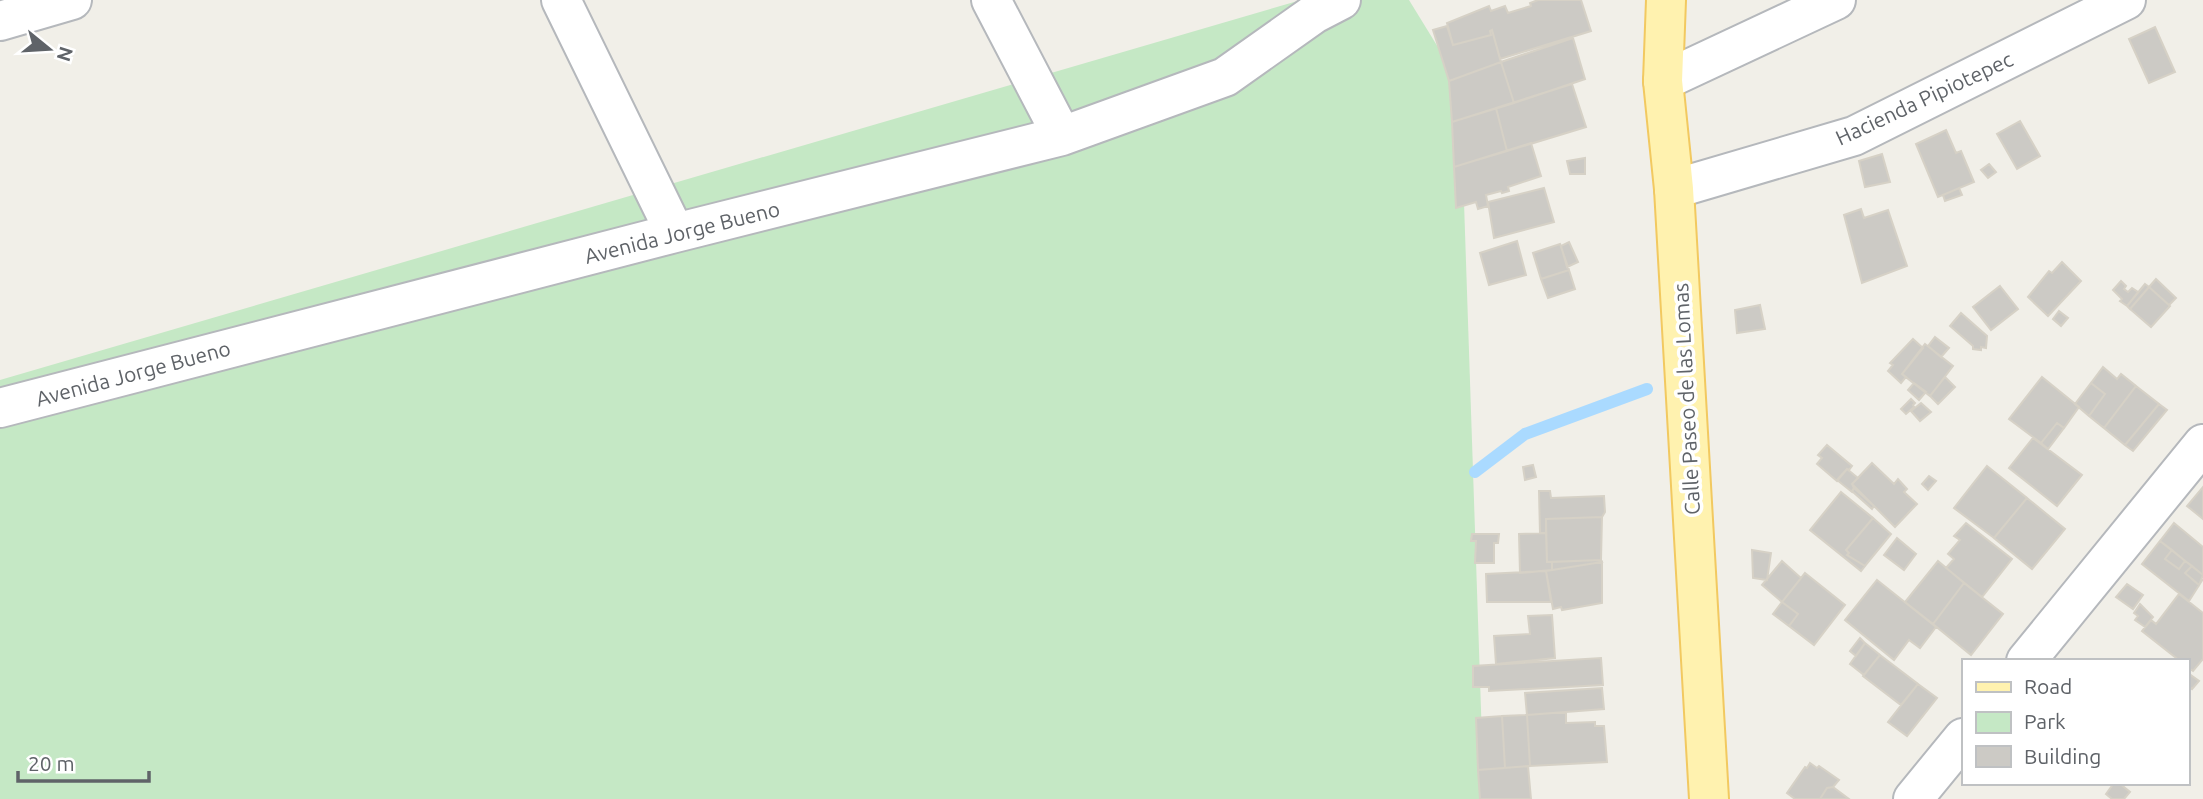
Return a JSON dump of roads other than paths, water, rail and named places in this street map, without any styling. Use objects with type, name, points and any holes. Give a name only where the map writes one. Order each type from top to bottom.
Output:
[{"type":"main road","name":"Calle Paseo de las Lomas","points":[[1666,0],[1663,81],[1674,189],[1709,799]]},
{"type":"street","points":[[0,21],[72,0]]},
{"type":"street","points":[[561,0],[675,233]]},
{"type":"street","points":[[991,0],[1062,136]]},
{"type":"street","name":"Avenida Jorge Bueno","points":[[0,408],[1062,136],[1224,77],[1314,14],[1341,0]]},
{"type":"street","points":[[1663,81],[1836,0]]},
{"type":"street","name":"Hacienda Pipiotepec","points":[[1674,189],[1854,136],[2126,0]]},
{"type":"street","points":[[2028,659],[2203,444]]},
{"type":"street","points":[[1913,799],[1962,739]]},
{"type":"waterway","points":[[1475,472],[1525,434],[1647,389]]}]
